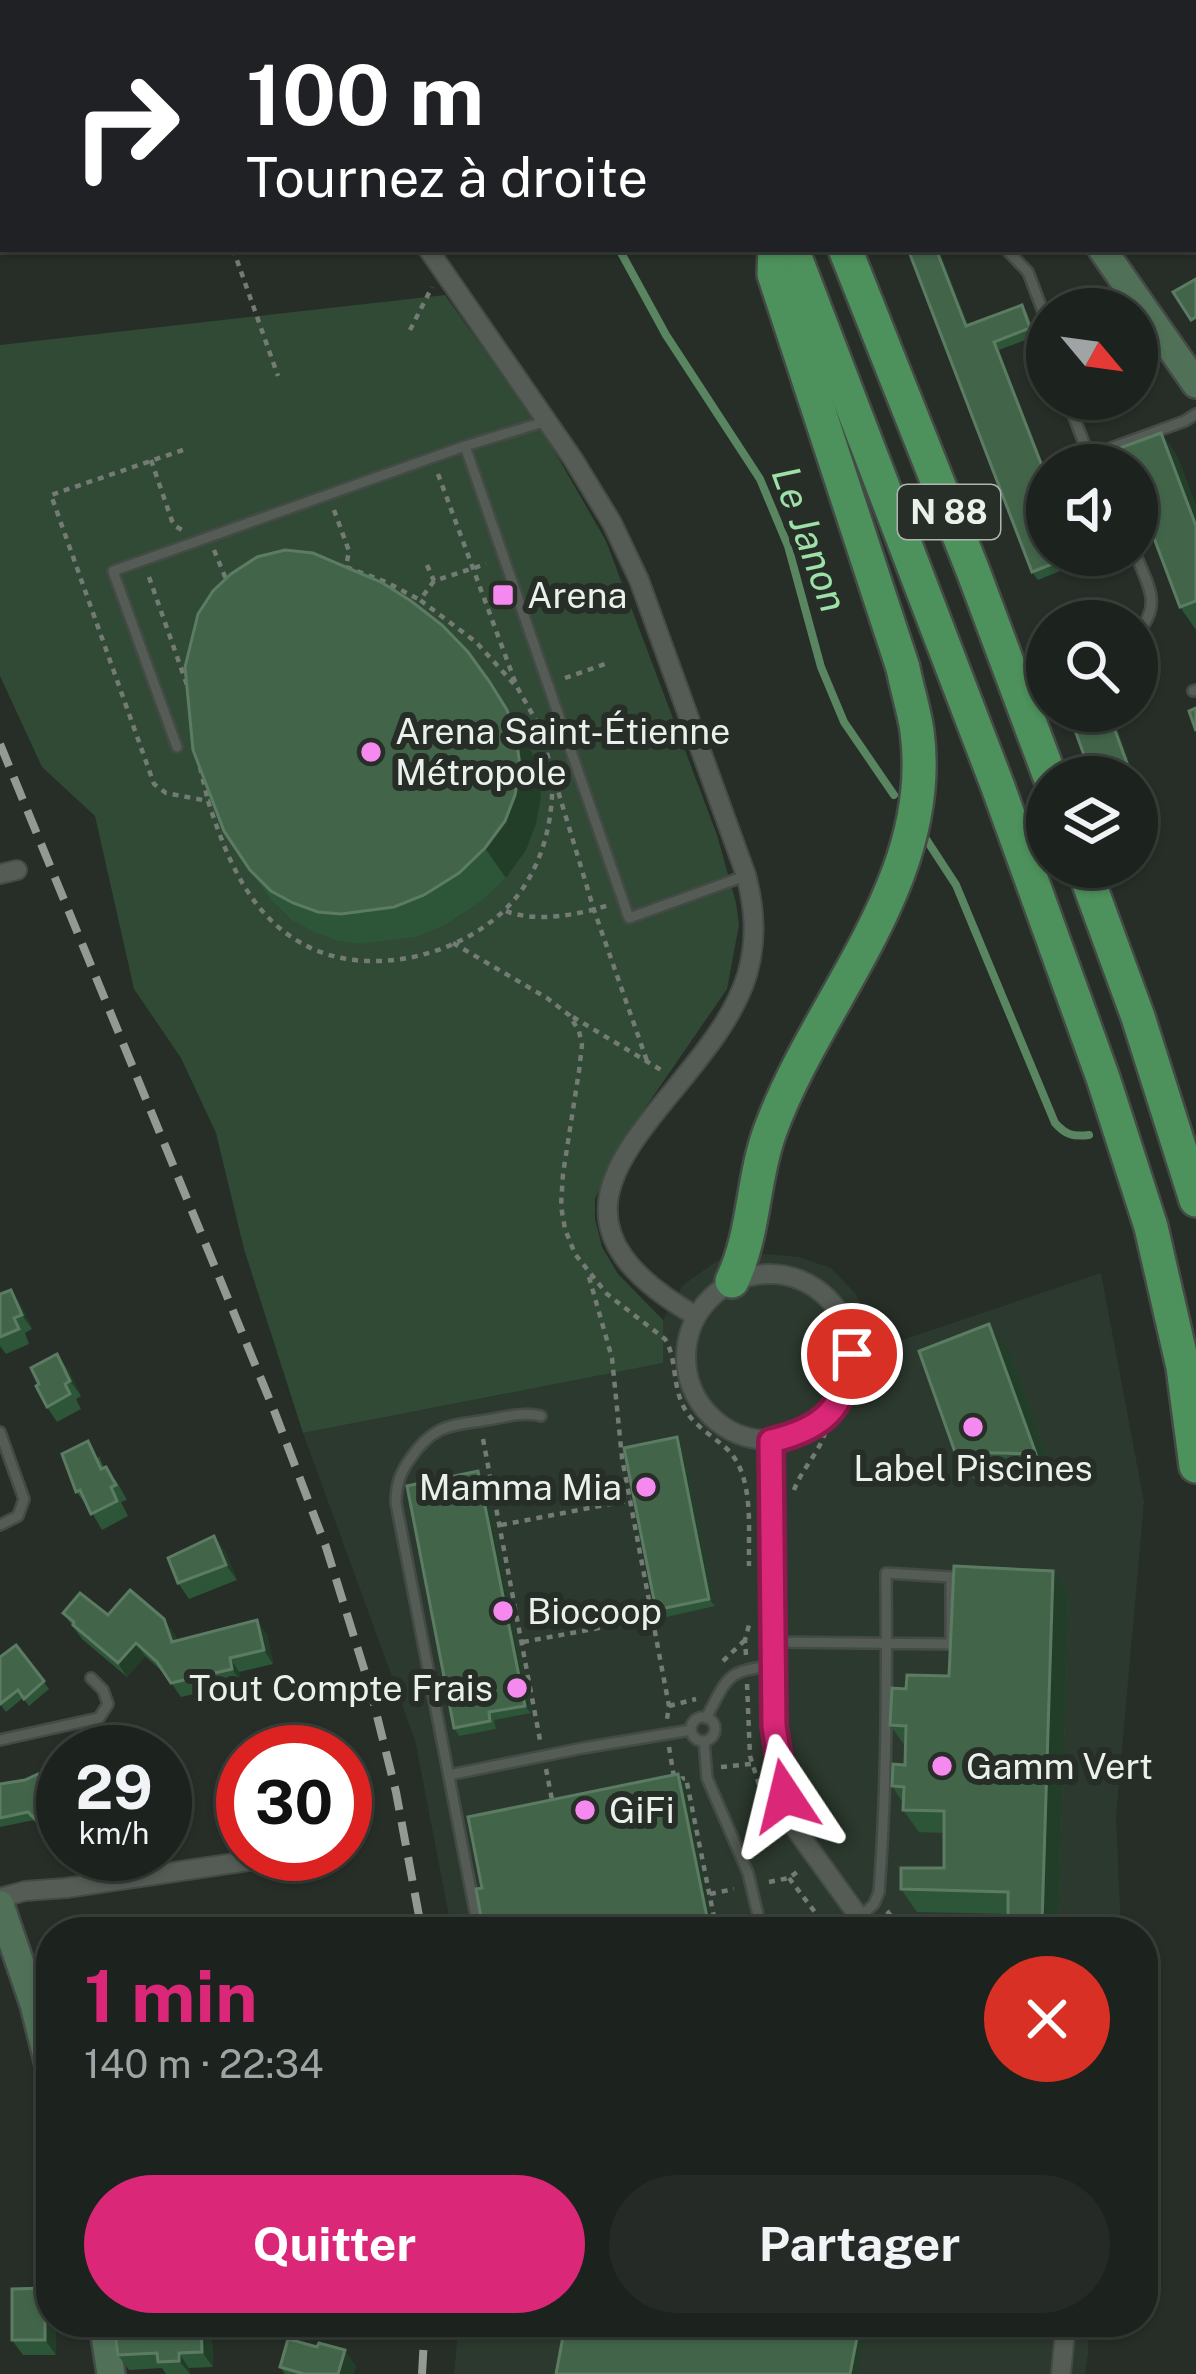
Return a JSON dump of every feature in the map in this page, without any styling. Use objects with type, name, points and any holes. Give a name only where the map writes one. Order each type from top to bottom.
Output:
[{"type":"highway","points":[[732,1281],[747,1246],[758,1170],[771,1127],[891,895],[910,834],[918,781],[917,732],[902,668],[774,274],[775,252]]},
{"type":"highway","name":"N 88","points":[[794,252],[1103,1078],[1151,1227],[1183,1367],[1196,1466]]},
{"type":"highway","name":"N 88","points":[[846,252],[1042,756]]},
{"type":"highway","points":[[1091,888],[1196,1200]]},
{"type":"main road","points":[[1104,252],[1196,384]]},
{"type":"main road","points":[[0,1901],[36,2012]]},
{"type":"main road","points":[[111,2374],[112,2337]]},
{"type":"street","points":[[430,252],[548,421],[612,523],[639,580],[754,906],[754,940],[746,977],[730,1012],[681,1083],[628,1147],[610,1183],[606,1205],[608,1227],[620,1252],[662,1293],[695,1316]]},
{"type":"street","points":[[768,1274],[794,1278],[835,1306],[847,1329],[852,1354],[849,1379],[822,1421],[800,1434],[771,1441],[747,1438],[722,1426],[702,1406],[689,1382],[686,1354],[695,1316],[732,1281],[768,1274]]},
{"type":"street","points":[[771,1441],[774,1740],[797,1831],[859,1917]]},
{"type":"street","points":[[0,1901],[25,1891],[216,1866]]},
{"type":"street","points":[[1060,2374],[1064,2337]]},
{"type":"lane","points":[[858,252],[908,410]]},
{"type":"lane","points":[[1009,252],[1028,272],[1034,288]]},
{"type":"lane","points":[[1130,444],[1196,414]]},
{"type":"lane","points":[[177,747],[113,572],[432,457],[548,421]]},
{"type":"lane","points":[[465,446],[629,918],[746,875]]},
{"type":"lane","points":[[476,1917],[396,1487],[402,1471],[431,1433],[523,1414],[541,1416]]},
{"type":"lane","points":[[0,1432],[24,1499],[18,1516],[0,1525]]},
{"type":"lane","points":[[869,1917],[878,1899],[886,1792],[886,1574],[969,1576]]},
{"type":"lane","points":[[773,1642],[951,1645],[951,1576]]},
{"type":"lane","points":[[706,1718],[737,1672],[773,1666]]},
{"type":"lane","points":[[0,1740],[99,1718],[109,1704],[108,1697],[92,1678]]},
{"type":"lane","points":[[706,1718],[715,1730],[704,1741],[696,1739],[691,1730],[695,1720],[706,1718]]},
{"type":"lane","points":[[449,1774],[691,1730]]},
{"type":"lane","points":[[704,1741],[707,1778],[748,1873],[758,1917]]},
{"type":"path","points":[[234,252],[278,376]]},
{"type":"path","points":[[410,330],[442,270]]},
{"type":"path","points":[[183,449],[51,495],[154,784],[166,793],[208,801]]},
{"type":"path","points":[[432,457],[517,687],[538,724],[594,910],[647,1061]]},
{"type":"path","points":[[151,460],[175,526],[183,530],[196,526]]},
{"type":"path","points":[[332,493],[349,551],[346,567]]},
{"type":"path","points":[[214,536],[214,550],[234,600]]},
{"type":"path","points":[[420,599],[434,581],[504,559]]},
{"type":"path","points":[[143,561],[188,687]]},
{"type":"path","points":[[330,563],[420,599],[476,642],[517,687]]},
{"type":"path","points":[[427,566],[434,581]]},
{"type":"path","points":[[194,680],[195,694]]},
{"type":"path","points":[[198,753],[208,801],[243,885],[260,909],[303,944],[343,960],[394,961],[426,954],[483,928],[506,911],[542,853],[554,796],[552,770]]},
{"type":"path","points":[[506,911],[531,918],[594,910],[622,900]]},
{"type":"path","points":[[569,1015],[681,1083]]},
{"type":"path","points":[[587,1271],[612,1358],[622,1458],[670,1711],[665,1722],[675,1780],[686,1778],[714,1917]]},
{"type":"path","points":[[479,1421],[553,1805]]},
{"type":"path","points":[[793,1493],[822,1442],[826,1429],[822,1421]]},
{"type":"path","points":[[499,1525],[631,1500]]},
{"type":"path","points":[[522,1642],[653,1618]]},
{"type":"path","points":[[807,1791],[836,1848]]},
{"type":"path","points":[[789,1878],[819,1917]]},
{"type":"path","points":[[878,1899],[892,1917]]},
{"type":"shaded area","points":[[731,1251],[799,1257],[831,1268],[856,1294],[878,1348],[1101,1273],[1144,1502],[1116,1817],[1120,1917],[449,1917],[415,1740],[303,1433],[662,1363],[663,1320],[683,1285]]},
{"type":"shaded area","points":[[458,2337],[1088,2337],[1085,2374],[454,2374]]},
{"type":"green space","points":[[445,295],[544,433],[606,541],[717,835],[739,925],[727,989],[619,1146],[595,1199],[602,1247],[618,1274],[663,1320],[663,1363],[303,1433],[244,1249],[216,1133],[181,1058],[134,989],[95,816],[42,767],[0,676],[0,345]]},
{"type":"building","points":[[909,252],[937,252],[966,326],[1022,305],[1026,330],[994,342],[1033,444],[1026,444],[1026,556]]},
{"type":"building","points":[[1196,279],[1196,317],[1191,320],[1173,292]]},
{"type":"building","points":[[1161,433],[1196,526],[1196,601],[1180,607],[1158,549],[1158,444],[1131,444]]},
{"type":"building","name":"Arena Saint-Étienne Métropole","points":[[285,550],[313,553],[381,582],[442,625],[489,681],[516,736],[520,766],[505,821],[459,873],[394,907],[318,912],[271,891],[224,831],[193,750],[185,667],[198,614],[231,574],[257,557]]},
{"type":"building","points":[[1076,732],[1116,732],[1124,756],[1084,756]]},
{"type":"building","points":[[11,1290],[22,1315],[14,1318],[19,1329],[0,1337],[0,1294]]},
{"type":"building","points":[[989,1324],[1036,1454],[955,1452],[919,1351]]},
{"type":"building","points":[[57,1354],[70,1381],[65,1384],[70,1394],[47,1407],[31,1368]]},
{"type":"building","points":[[677,1437],[709,1599],[656,1610],[624,1448]]},
{"type":"building","points":[[88,1441],[101,1469],[106,1467],[116,1485],[111,1487],[117,1501],[91,1514],[80,1490],[76,1492],[62,1454]]},
{"type":"building","points":[[478,1471],[525,1706],[489,1712],[490,1721],[454,1728],[407,1486]]},
{"type":"building","points":[[214,1536],[226,1565],[178,1583],[168,1558]]},
{"type":"building","points":[[954,1566],[1053,1571],[1042,1917],[1008,1917],[1008,1892],[901,1889],[901,1868],[944,1868],[944,1811],[903,1810],[904,1787],[892,1786],[893,1764],[905,1765],[906,1726],[890,1725],[892,1688],[906,1689],[907,1675],[949,1676]]},
{"type":"building","points":[[130,1590],[164,1619],[172,1642],[257,1620],[264,1650],[230,1658],[232,1669],[171,1683],[136,1643],[118,1663],[63,1613],[80,1593],[108,1615]]},
{"type":"building","points":[[16,1645],[44,1681],[24,1699],[18,1690],[0,1704],[0,1657]]},
{"type":"building","points":[[678,1774],[707,1917],[481,1917],[476,1889],[482,1888],[468,1817]]},
{"type":"building","points":[[36,1775],[36,1820],[28,1812],[0,1818],[0,1784]]},
{"type":"building","points":[[36,2288],[36,2337],[45,2340],[12,2340],[12,2289]]},
{"type":"building","points":[[115,2337],[201,2337],[202,2352],[179,2353],[179,2361],[158,2362],[157,2353],[118,2355]]},
{"type":"building","points":[[563,2337],[857,2337],[850,2374],[556,2374]]},
{"type":"building","points":[[288,2339],[345,2350],[338,2374],[304,2374],[280,2367]]},
{"type":"waterway","name":"Le Janon","points":[[621,252],[666,335],[760,479],[788,546],[821,667],[844,722],[894,795]]},
{"type":"waterway","name":"Le Janon","points":[[926,839],[956,885],[1055,1123],[1070,1134],[1089,1135]]},
{"type":"railway","points":[[0,744],[326,1547],[370,1688],[419,1917]]},
{"type":"railway","points":[[422,2374],[424,2337]]},
{"type":"place","name":"Arena","points":[[503,595]]},
{"type":"place","name":"Arena Saint-Étienne Métropole","points":[[371,752]]},
{"type":"place","name":"Label Piscines","points":[[973,1427]]},
{"type":"place","name":"Mamma Mia","points":[[646,1487]]},
{"type":"place","name":"Biocoop","points":[[503,1611]]},
{"type":"place","name":"Tout Compte Frais","points":[[517,1688]]},
{"type":"place","name":"Gamm Vert","points":[[942,1766]]},
{"type":"place","name":"GiFi","points":[[585,1810]]},
{"type":"route","points":[[785,1796],[774,1740],[771,1441],[800,1434],[822,1421],[849,1379],[852,1354]]}]
